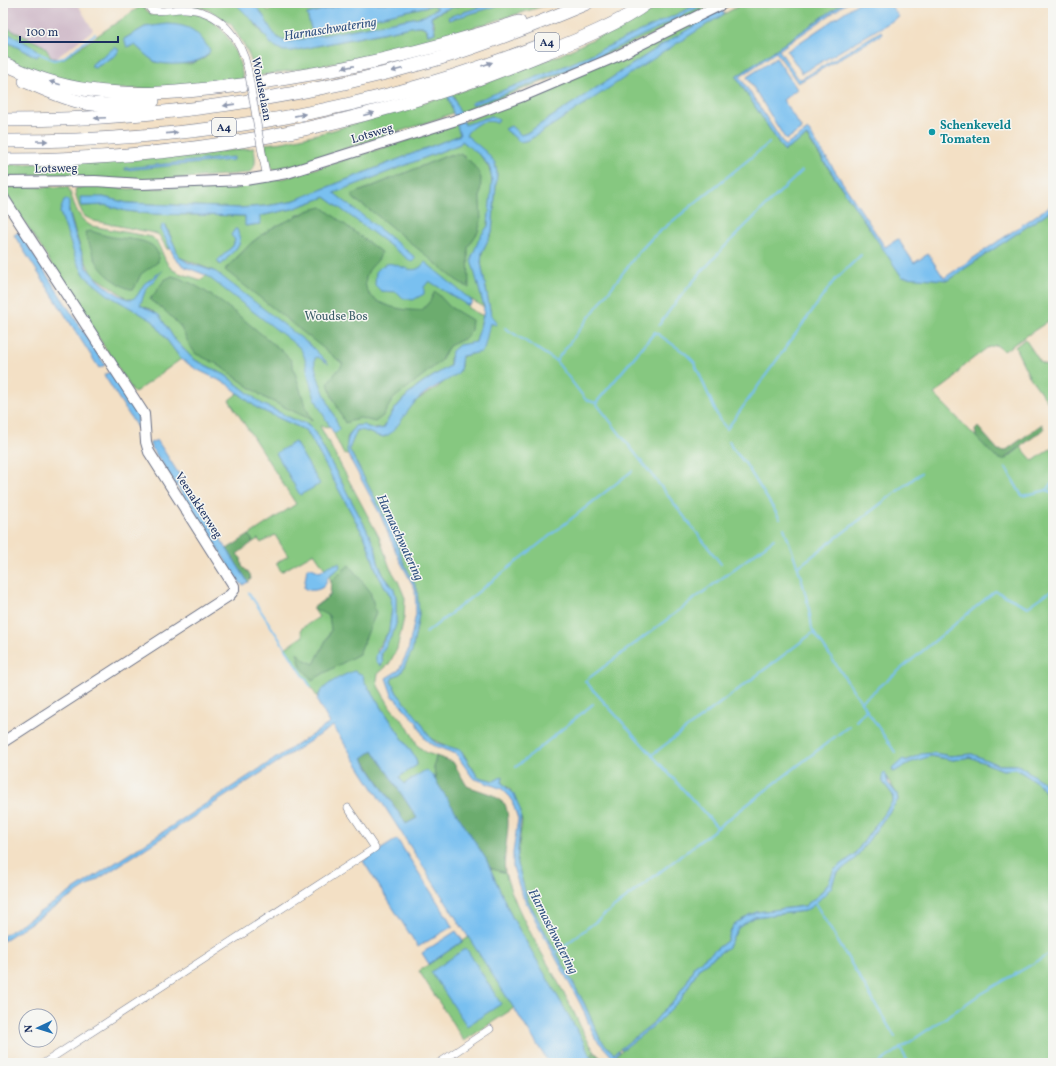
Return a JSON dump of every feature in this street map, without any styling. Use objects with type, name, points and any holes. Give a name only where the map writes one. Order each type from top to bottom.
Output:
[{"type":"highway","name":"A4","points":[[3,120],[62,120],[134,116],[238,104],[310,91],[437,52],[570,3]]},
{"type":"highway","name":"A4","points":[[3,63],[59,84],[110,92],[154,93],[247,84],[437,52],[499,38],[587,3]]},
{"type":"highway","name":"A4","points":[[3,141],[113,139],[225,127],[308,113],[447,84],[641,3]]},
{"type":"highway","name":"A4","points":[[3,160],[126,155],[222,144],[331,123],[550,51],[633,14],[647,3]]},
{"type":"highway","name":"A4","points":[[3,72],[67,98],[86,103],[102,104],[127,104],[223,92],[247,84]]},
{"type":"street","name":"Woudselaan","points":[[146,3],[151,10],[158,12],[183,6],[208,14],[223,24],[236,37],[244,53],[248,70],[267,178]]},
{"type":"street","name":"Lotsweg","points":[[3,182],[96,181],[142,184],[267,178],[451,122],[523,96],[615,58],[724,3]]},
{"type":"street","name":"Veenakkerweg","points":[[3,197],[144,414],[146,442],[149,452],[232,582],[234,590],[230,595],[3,742]]},
{"type":"street","points":[[44,1063],[375,848],[348,808]]},
{"type":"street","points":[[439,1063],[490,1029]]},
{"type":"shaded area","points":[[3,3],[77,3],[93,30],[55,59],[3,35]]},
{"type":"green space","points":[[184,3],[235,3],[248,15],[265,36],[292,51],[416,26],[421,26],[424,28],[428,35],[435,33],[434,22],[431,18],[438,13],[461,5],[494,3],[448,17],[449,20],[507,3],[553,3],[433,40],[331,64],[257,76],[247,50],[231,24],[209,10]]},
{"type":"green space","points":[[250,3],[263,3],[268,11],[281,3],[301,3],[303,7],[319,3],[348,3],[307,14],[312,31],[433,5],[438,8],[424,16],[287,42],[275,35],[260,13]]},
{"type":"green space","points":[[668,3],[718,3],[590,62],[492,101],[459,113],[454,96],[448,97],[453,113],[348,148],[290,170],[280,171],[270,166],[265,144],[283,142],[330,131],[468,89],[560,55]]},
{"type":"green space","points":[[744,3],[843,3],[736,77],[784,151],[806,136],[902,276],[948,280],[1053,209],[1053,318],[1004,351],[996,345],[987,348],[962,367],[954,379],[934,394],[976,437],[1006,459],[1021,447],[1033,461],[1053,447],[1053,1063],[622,1063],[615,1056],[681,999],[699,968],[728,947],[738,928],[754,917],[805,911],[831,888],[836,874],[854,860],[898,800],[897,794],[887,778],[883,782],[893,795],[893,801],[854,855],[834,870],[829,882],[820,894],[805,906],[757,912],[749,915],[733,926],[727,941],[694,966],[688,980],[674,1001],[652,1024],[614,1054],[600,1039],[584,1003],[527,899],[517,861],[522,821],[510,789],[502,783],[503,777],[494,781],[478,777],[463,753],[431,739],[397,693],[391,681],[393,677],[401,673],[412,651],[419,615],[417,589],[402,559],[391,529],[349,449],[357,430],[385,437],[401,421],[402,417],[417,400],[438,387],[461,367],[461,357],[474,353],[488,330],[490,323],[494,323],[496,320],[491,315],[481,263],[482,252],[492,232],[497,173],[495,163],[465,135],[464,122],[722,9],[662,45],[527,133],[521,135],[505,129],[520,142],[529,140],[662,52]],"holes":[[[934,753],[950,756],[972,754],[998,765],[1018,765],[1043,782],[1050,792],[1051,810],[1048,810],[1046,793],[1038,783],[1016,769],[1003,770],[970,757],[953,760],[931,756],[920,758],[894,772],[892,769],[907,760],[923,755]]]},
{"type":"green space","points":[[141,6],[152,15],[182,12],[199,15],[210,20],[219,27],[233,47],[242,71],[244,83],[188,89],[86,89],[3,61],[3,40],[37,57],[40,52],[3,31],[3,26],[44,46],[52,58],[63,59]],"holes":[[[153,26],[209,54],[205,58],[190,64],[155,62],[135,45],[124,39],[145,27]],[[116,55],[95,68],[92,66],[98,58]]]},
{"type":"green space","name":"Woudse Bos","points":[[457,125],[460,135],[290,202],[239,208],[127,203],[103,197],[82,206],[105,205],[126,211],[151,214],[245,216],[246,226],[259,224],[260,216],[292,209],[325,197],[340,208],[333,193],[460,144],[462,141],[484,160],[492,178],[492,188],[488,226],[485,231],[478,285],[484,307],[468,298],[468,308],[483,316],[476,342],[450,358],[450,366],[421,384],[403,399],[389,417],[384,428],[375,429],[355,426],[347,438],[348,455],[343,453],[333,432],[336,433],[339,428],[320,426],[379,537],[390,568],[398,581],[405,598],[404,618],[397,649],[389,664],[378,674],[378,686],[391,708],[408,727],[418,746],[427,753],[436,756],[434,768],[436,782],[428,771],[425,771],[404,784],[399,777],[417,765],[416,759],[364,681],[320,692],[318,698],[285,648],[303,636],[301,631],[302,628],[319,617],[313,608],[330,595],[331,581],[329,576],[338,569],[328,566],[325,569],[314,553],[281,572],[276,563],[288,556],[275,535],[261,543],[258,539],[253,542],[249,535],[296,504],[229,400],[238,393],[257,408],[305,430],[311,438],[366,540],[378,575],[391,597],[392,608],[389,631],[377,649],[381,665],[382,651],[393,633],[396,624],[396,597],[394,589],[383,574],[378,562],[376,551],[366,528],[313,429],[307,423],[299,422],[262,404],[225,375],[193,359],[175,340],[163,321],[152,310],[140,305],[144,292],[134,299],[128,299],[91,273],[82,253],[68,208],[60,212],[83,273],[153,321],[181,359],[134,393],[4,190],[6,187],[68,187],[76,209],[86,223],[91,226],[152,237],[158,244],[167,263],[173,270],[200,280],[214,271],[179,257],[166,225],[170,249],[167,249],[159,235],[154,233],[94,221],[84,216],[75,192],[76,188],[97,185],[129,189],[252,185],[253,183],[285,178]],"holes":[[[460,154],[466,158],[351,195],[449,155]],[[310,210],[328,212],[296,216]],[[270,229],[225,269],[251,243]],[[234,230],[239,245],[220,265],[217,261],[233,246],[235,240]],[[152,296],[177,323],[163,309],[150,300]],[[217,364],[285,407],[265,398]]]},
{"type":"green space","points":[[254,148],[255,165],[248,173],[140,182],[3,177],[3,165],[154,158]]},
{"type":"green space","points":[[460,154],[470,161],[478,171],[481,178],[481,221],[478,232],[468,247],[469,288],[456,280],[374,213],[355,200],[351,195],[449,155]]},
{"type":"green space","name":"Woudse Bos","points":[[322,207],[381,252],[378,261],[368,272],[365,283],[368,291],[374,298],[392,307],[422,310],[430,301],[435,291],[450,307],[472,320],[471,330],[466,338],[449,346],[440,362],[393,399],[383,416],[375,422],[360,418],[345,423],[331,394],[328,382],[343,364],[225,270],[251,243],[270,229],[310,210]]},
{"type":"green space","points":[[91,231],[109,237],[142,241],[149,244],[155,248],[158,254],[158,262],[141,274],[134,289],[125,287],[104,272],[96,261],[85,233]]},
{"type":"green space","points":[[172,276],[199,288],[214,297],[243,319],[291,360],[305,405],[312,420],[265,398],[217,364],[196,354],[190,346],[180,326],[163,309],[150,300],[164,280]]},
{"type":"green space","points":[[1025,339],[1041,363],[1048,366],[1048,369],[1053,369],[1053,409],[1029,376],[1015,347]]},
{"type":"green space","points":[[1042,424],[1044,429],[1003,460],[995,457],[976,437],[975,430],[978,427],[998,450],[1005,451]]},
{"type":"green space","points":[[249,535],[253,542],[237,554],[241,558],[242,566],[250,574],[251,579],[248,582],[227,549]]},
{"type":"green space","points":[[349,565],[370,591],[376,613],[359,654],[312,680],[301,667],[297,652],[305,660],[314,664],[331,630],[329,616],[313,608],[330,596],[331,581]]},
{"type":"green space","points":[[373,750],[417,818],[406,824],[362,757]]},
{"type":"green space","points":[[436,756],[453,762],[467,786],[493,795],[505,804],[508,829],[504,864],[505,873],[490,868],[436,782],[434,768]]},
{"type":"green space","points":[[490,868],[505,873],[510,889],[524,921],[595,1052],[590,1056],[512,917]]},
{"type":"green space","points":[[469,937],[514,1008],[464,1041],[419,971]]},
{"type":"green space","points":[[595,1052],[606,1063],[593,1063],[590,1056]]},
{"type":"water","points":[[235,3],[249,3],[257,8],[275,35],[287,42],[424,16],[438,8],[433,5],[312,32],[307,14],[348,3],[467,3],[441,11],[431,17],[435,33],[428,35],[427,29],[422,26],[416,26],[292,51],[283,51],[271,44],[259,27]]},
{"type":"water","points":[[494,3],[507,3],[449,20],[448,17]]},
{"type":"water","points":[[701,3],[707,3],[592,59],[502,95],[472,105],[471,103],[570,64]]},
{"type":"water","points":[[843,3],[847,3],[779,50],[798,78],[801,79],[881,31],[882,34],[798,83],[776,52],[740,77],[785,146],[808,130],[885,247],[898,239],[914,263],[928,254],[944,278],[1053,204],[1053,209],[948,280],[902,277],[807,136],[784,151],[736,77]]},
{"type":"water","points":[[858,3],[889,3],[899,17],[802,73],[787,51]]},
{"type":"water","points":[[722,9],[724,14],[529,140],[520,142],[505,129],[511,126],[521,135],[527,133],[662,45]]},
{"type":"water","points":[[168,24],[183,26],[193,30],[210,50],[207,55],[194,62],[167,64],[154,61],[135,45],[127,47],[124,39],[145,27]]},
{"type":"water","points":[[3,31],[35,48],[40,52],[37,57],[3,40]]},
{"type":"water","points":[[115,47],[119,50],[116,55],[95,68],[92,67],[92,64]]},
{"type":"water","points":[[776,58],[797,89],[783,100],[802,129],[786,140],[747,77]]},
{"type":"water","points":[[450,95],[453,96],[465,125],[491,116],[499,120],[497,123],[488,121],[479,123],[475,125],[466,135],[486,152],[495,163],[497,173],[492,232],[482,252],[481,263],[491,315],[497,323],[496,325],[490,323],[484,349],[481,352],[462,356],[460,370],[457,374],[420,397],[390,434],[383,437],[357,430],[349,449],[391,529],[402,559],[417,589],[419,615],[412,651],[401,673],[393,677],[391,681],[397,693],[420,721],[431,739],[436,743],[460,750],[478,777],[494,781],[503,776],[502,783],[515,796],[521,812],[517,861],[527,899],[584,1003],[600,1039],[614,1054],[618,1050],[619,1051],[615,1056],[622,1063],[618,1063],[595,1038],[581,1005],[522,895],[513,867],[513,853],[518,819],[511,798],[502,789],[473,778],[456,754],[432,745],[425,739],[417,723],[392,695],[386,678],[399,670],[408,651],[416,614],[415,589],[399,559],[380,514],[347,451],[348,440],[355,426],[363,425],[375,430],[384,428],[389,417],[403,399],[430,378],[450,366],[452,351],[459,345],[476,342],[484,307],[471,259],[480,237],[488,226],[492,180],[490,168],[482,157],[462,141],[460,144],[334,193],[416,258],[412,262],[325,197],[292,209],[260,216],[260,224],[245,226],[245,216],[151,214],[126,211],[105,205],[82,206],[80,197],[103,197],[127,203],[239,208],[290,202],[460,135],[448,97]]},
{"type":"water","points":[[234,157],[234,160],[125,170],[125,168]]},
{"type":"water","points":[[64,200],[68,200],[69,212],[87,268],[95,277],[113,291],[131,300],[137,296],[144,284],[163,270],[146,289],[140,305],[159,315],[175,340],[193,359],[225,375],[262,404],[299,422],[306,423],[313,429],[366,528],[375,547],[378,562],[383,575],[394,589],[396,597],[396,624],[393,633],[381,654],[383,662],[381,666],[376,661],[376,655],[389,631],[392,608],[391,597],[378,575],[366,540],[307,431],[257,408],[227,384],[196,369],[181,359],[153,321],[108,295],[86,277],[77,262],[60,212]]},
{"type":"water","points":[[164,224],[179,257],[189,263],[216,272],[310,345],[329,364],[318,357],[315,358],[315,365],[320,383],[339,429],[336,433],[333,432],[315,398],[309,381],[304,356],[299,347],[206,275],[185,267],[176,260],[161,230],[162,225]]},
{"type":"water","points":[[235,229],[237,229],[240,239],[239,245],[221,265],[217,261],[233,246],[235,240],[231,235]]},
{"type":"water","points":[[19,232],[105,365],[99,368],[14,235]]},
{"type":"water","points":[[425,262],[472,301],[471,304],[467,305],[429,281],[424,287],[424,294],[413,300],[403,298],[397,292],[381,291],[375,285],[376,272],[383,266],[394,264],[415,270]]},
{"type":"water","points":[[110,372],[138,416],[138,429],[104,375]]},
{"type":"water","points":[[157,440],[248,582],[243,585],[240,583],[150,445],[150,443]]},
{"type":"water","points":[[295,442],[320,484],[300,495],[276,453]]},
{"type":"water","points":[[339,563],[340,567],[338,570],[329,576],[322,588],[312,590],[304,588],[307,568],[312,568],[320,572],[328,566]]},
{"type":"water","points":[[354,671],[363,675],[364,681],[416,759],[417,765],[399,777],[404,784],[424,771],[428,771],[432,775],[486,859],[512,917],[582,1039],[593,1063],[549,1063],[333,726],[3,941],[3,936],[330,723],[317,701],[319,696],[331,682]],"holes":[[[373,750],[417,818],[406,824],[362,758]]]},
{"type":"water","points":[[934,753],[950,756],[972,754],[998,765],[1018,765],[1043,782],[1050,792],[1053,821],[1048,810],[1046,792],[1038,783],[1016,769],[1003,770],[970,757],[953,760],[931,756],[909,763],[894,772],[892,769],[903,759],[906,761],[921,754]]},
{"type":"water","points":[[885,772],[888,783],[897,794],[898,800],[854,860],[836,874],[831,888],[814,905],[805,911],[754,917],[738,928],[728,947],[699,968],[681,999],[655,1025],[622,1050],[620,1049],[652,1024],[674,1001],[688,980],[694,966],[727,941],[733,926],[749,915],[757,912],[805,906],[820,894],[829,882],[834,870],[854,855],[893,801],[893,795],[883,782],[882,776]]},
{"type":"water","points":[[397,839],[453,926],[418,947],[363,861]]},
{"type":"water","points":[[456,931],[463,941],[429,964],[422,953]]},
{"type":"water","points":[[466,948],[501,1004],[467,1026],[431,972]]},
{"type":"waterway","points":[[38,53],[54,60],[63,58],[95,34]]},
{"type":"waterway","points":[[562,353],[638,253],[653,237],[769,143]]},
{"type":"waterway","points":[[659,325],[708,264],[802,171]]},
{"type":"waterway","points":[[596,403],[655,332],[685,353],[694,362],[719,419],[727,429],[833,282],[861,255]]},
{"type":"waterway","points":[[505,328],[556,361],[586,400],[596,403],[721,564]]},
{"type":"waterway","points":[[556,361],[561,354]]},
{"type":"waterway","points":[[729,441],[732,448],[745,463],[780,519]]},
{"type":"waterway","points":[[1006,468],[1022,496],[1047,490],[1053,493]]},
{"type":"waterway","points":[[426,633],[632,471]]},
{"type":"waterway","points":[[798,567],[921,473]]},
{"type":"waterway","points":[[1047,490],[1053,482]]},
{"type":"waterway","points":[[784,528],[805,590],[812,629],[895,752]]},
{"type":"waterway","points":[[718,828],[585,681],[774,539]]},
{"type":"waterway","points":[[861,702],[995,591],[1028,607],[1053,589]]},
{"type":"waterway","points":[[249,593],[311,687]]},
{"type":"waterway","points":[[653,754],[814,632]]},
{"type":"waterway","points":[[516,767],[593,704]]},
{"type":"waterway","points":[[856,721],[867,709]]},
{"type":"waterway","name":"Harnaschwatering","points":[[555,953],[849,726]]},
{"type":"waterway","points":[[815,903],[895,1037]]},
{"type":"waterway","points":[[879,1063],[976,997],[1053,952]]},
{"type":"waterway","points":[[900,1048],[909,1063]]},
{"type":"place","name":"Schenkeveld Tomaten","points":[[932,132]]}]
